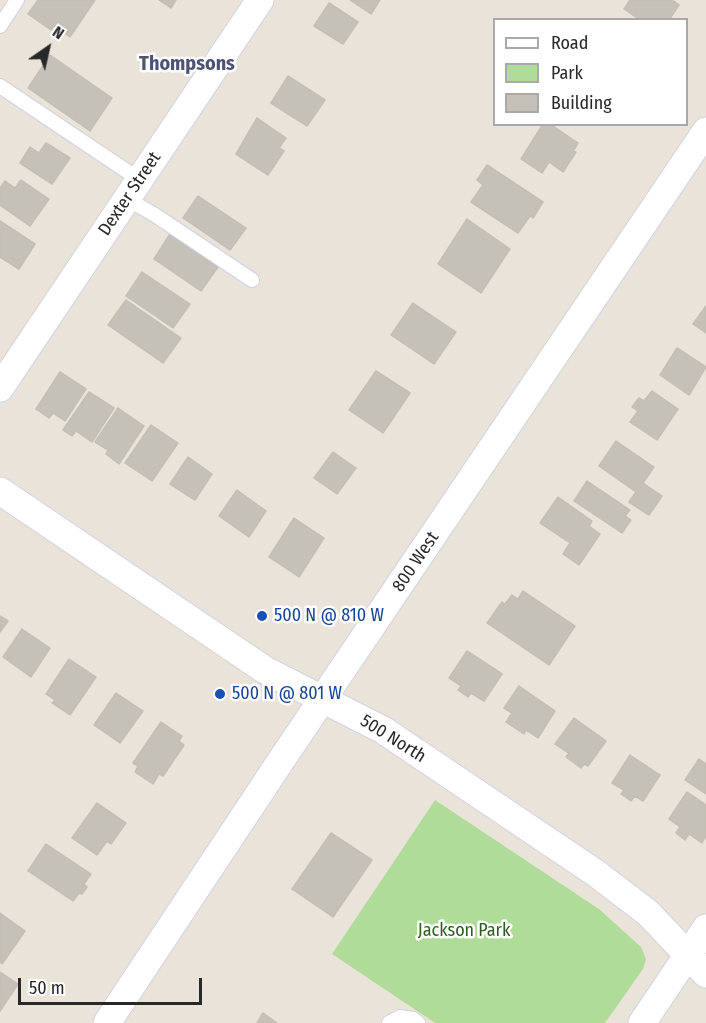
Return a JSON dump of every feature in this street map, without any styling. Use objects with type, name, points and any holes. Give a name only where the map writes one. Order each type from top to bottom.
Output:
[{"type":"street","name":"Dexter Street","points":[[0,388],[257,1]]},
{"type":"street","name":"800 West","points":[[107,1023],[706,131]]},
{"type":"street","name":"500 North","points":[[0,491],[265,670],[382,730],[597,874],[648,913],[697,964]]},
{"type":"street","points":[[642,1023],[697,964],[706,928]]},
{"type":"lane","points":[[0,26],[17,0]]},
{"type":"lane","points":[[0,86],[133,189],[155,215],[252,280]]},
{"type":"lane","points":[[389,1023],[400,1017],[413,1019],[418,1023]]},
{"type":"green space","name":"Jackson Park","points":[[435,800],[599,909],[641,947],[646,959],[643,969],[605,1023],[435,1023],[332,954]]},
{"type":"building","points":[[38,0],[95,0],[70,37],[54,26],[51,30],[28,14]]},
{"type":"building","points":[[159,0],[176,0],[171,8]]},
{"type":"building","points":[[350,0],[380,0],[371,14]]},
{"type":"building","points":[[630,0],[672,0],[679,5],[670,18],[637,18],[624,9]]},
{"type":"building","points":[[329,3],[358,22],[343,44],[314,26]]},
{"type":"building","points":[[50,55],[112,98],[90,131],[28,88]]},
{"type":"building","points":[[288,76],[325,100],[307,126],[271,103]]},
{"type":"building","points":[[257,118],[286,138],[279,148],[284,151],[268,175],[236,154]]},
{"type":"building","points":[[542,126],[553,126],[578,143],[573,151],[576,152],[563,172],[549,162],[542,173],[521,159]]},
{"type":"building","points":[[46,143],[70,158],[52,184],[20,163],[30,147],[39,153]]},
{"type":"building","points":[[487,165],[543,202],[533,218],[530,216],[518,233],[471,202],[483,185],[477,180]]},
{"type":"building","points":[[21,180],[49,199],[30,226],[0,205],[0,188],[5,181],[15,188]]},
{"type":"building","points":[[198,196],[246,228],[230,250],[183,218]]},
{"type":"building","points":[[467,219],[510,249],[481,293],[438,264]]},
{"type":"building","points":[[0,221],[35,244],[19,269],[0,257]]},
{"type":"building","points":[[170,234],[218,267],[201,291],[154,259]]},
{"type":"building","points":[[142,272],[190,304],[173,328],[126,296]]},
{"type":"building","points":[[126,300],[181,338],[163,363],[108,325]]},
{"type":"building","points":[[413,303],[456,332],[434,364],[391,335]]},
{"type":"building","points":[[706,306],[706,333],[693,324]]},
{"type":"building","points":[[677,348],[706,367],[689,395],[660,375]]},
{"type":"building","points":[[376,371],[410,393],[383,433],[349,410]]},
{"type":"building","points":[[60,372],[86,389],[65,421],[53,413],[49,418],[36,409]]},
{"type":"building","points":[[652,391],[678,409],[657,440],[630,422],[638,411],[632,407],[639,398],[644,401]]},
{"type":"building","points":[[89,392],[114,408],[92,442],[76,431],[72,436],[63,430]]},
{"type":"building","points":[[118,408],[144,426],[119,464],[106,454],[108,450],[95,442]]},
{"type":"building","points":[[151,425],[178,443],[152,481],[125,463]]},
{"type":"building","points":[[616,441],[654,467],[643,483],[662,496],[649,515],[629,502],[636,492],[599,466]]},
{"type":"building","points":[[333,452],[356,468],[337,494],[314,478]]},
{"type":"building","points":[[188,457],[212,474],[195,500],[170,484]]},
{"type":"building","points":[[587,481],[630,510],[625,516],[631,520],[622,533],[574,501]]},
{"type":"building","points":[[237,490],[266,511],[249,537],[219,516]]},
{"type":"building","points":[[558,497],[592,521],[589,526],[600,534],[579,565],[563,554],[570,543],[540,523]]},
{"type":"building","points":[[294,518],[324,538],[299,577],[269,557]]},
{"type":"building","points":[[523,591],[575,626],[549,665],[487,623],[502,602],[505,604],[512,595],[518,599]]},
{"type":"building","points":[[0,616],[8,621],[0,632]]},
{"type":"building","points":[[22,629],[50,648],[31,677],[3,657]]},
{"type":"building","points":[[467,651],[502,674],[484,701],[471,693],[468,697],[458,690],[461,686],[449,678]]},
{"type":"building","points":[[69,659],[96,677],[70,715],[52,703],[55,700],[46,694]]},
{"type":"building","points":[[519,686],[555,711],[538,738],[526,730],[524,734],[506,722],[512,713],[504,708]]},
{"type":"building","points":[[116,693],[143,711],[120,743],[94,725]]},
{"type":"building","points":[[574,718],[606,741],[588,766],[584,764],[581,768],[566,757],[569,753],[555,744]]},
{"type":"building","points":[[161,722],[182,736],[179,741],[184,745],[163,776],[159,774],[153,784],[135,772],[138,766],[133,763]]},
{"type":"building","points":[[630,755],[660,775],[643,801],[635,796],[631,801],[621,794],[624,790],[612,783]]},
{"type":"building","points":[[699,759],[706,764],[706,794],[685,780]]},
{"type":"building","points":[[687,792],[706,805],[706,836],[702,843],[689,834],[685,840],[676,833],[680,827],[669,819]]},
{"type":"building","points":[[97,803],[126,823],[111,844],[107,841],[97,855],[72,838]]},
{"type":"building","points":[[331,833],[372,860],[333,917],[292,889]]},
{"type":"building","points":[[46,844],[91,874],[84,884],[87,887],[73,901],[28,871]]},
{"type":"building","points":[[0,913],[25,931],[2,964],[0,962]]},
{"type":"building","points":[[0,972],[18,984],[0,1011]]},
{"type":"building","points":[[263,1013],[277,1023],[257,1023]]},
{"type":"place","name":"500 N @ 810 W","points":[[262,616]]},
{"type":"place","name":"500 N @ 801 W","points":[[220,694]]},
{"type":"district","name":"Thompsons","points":[[187,64]]}]
